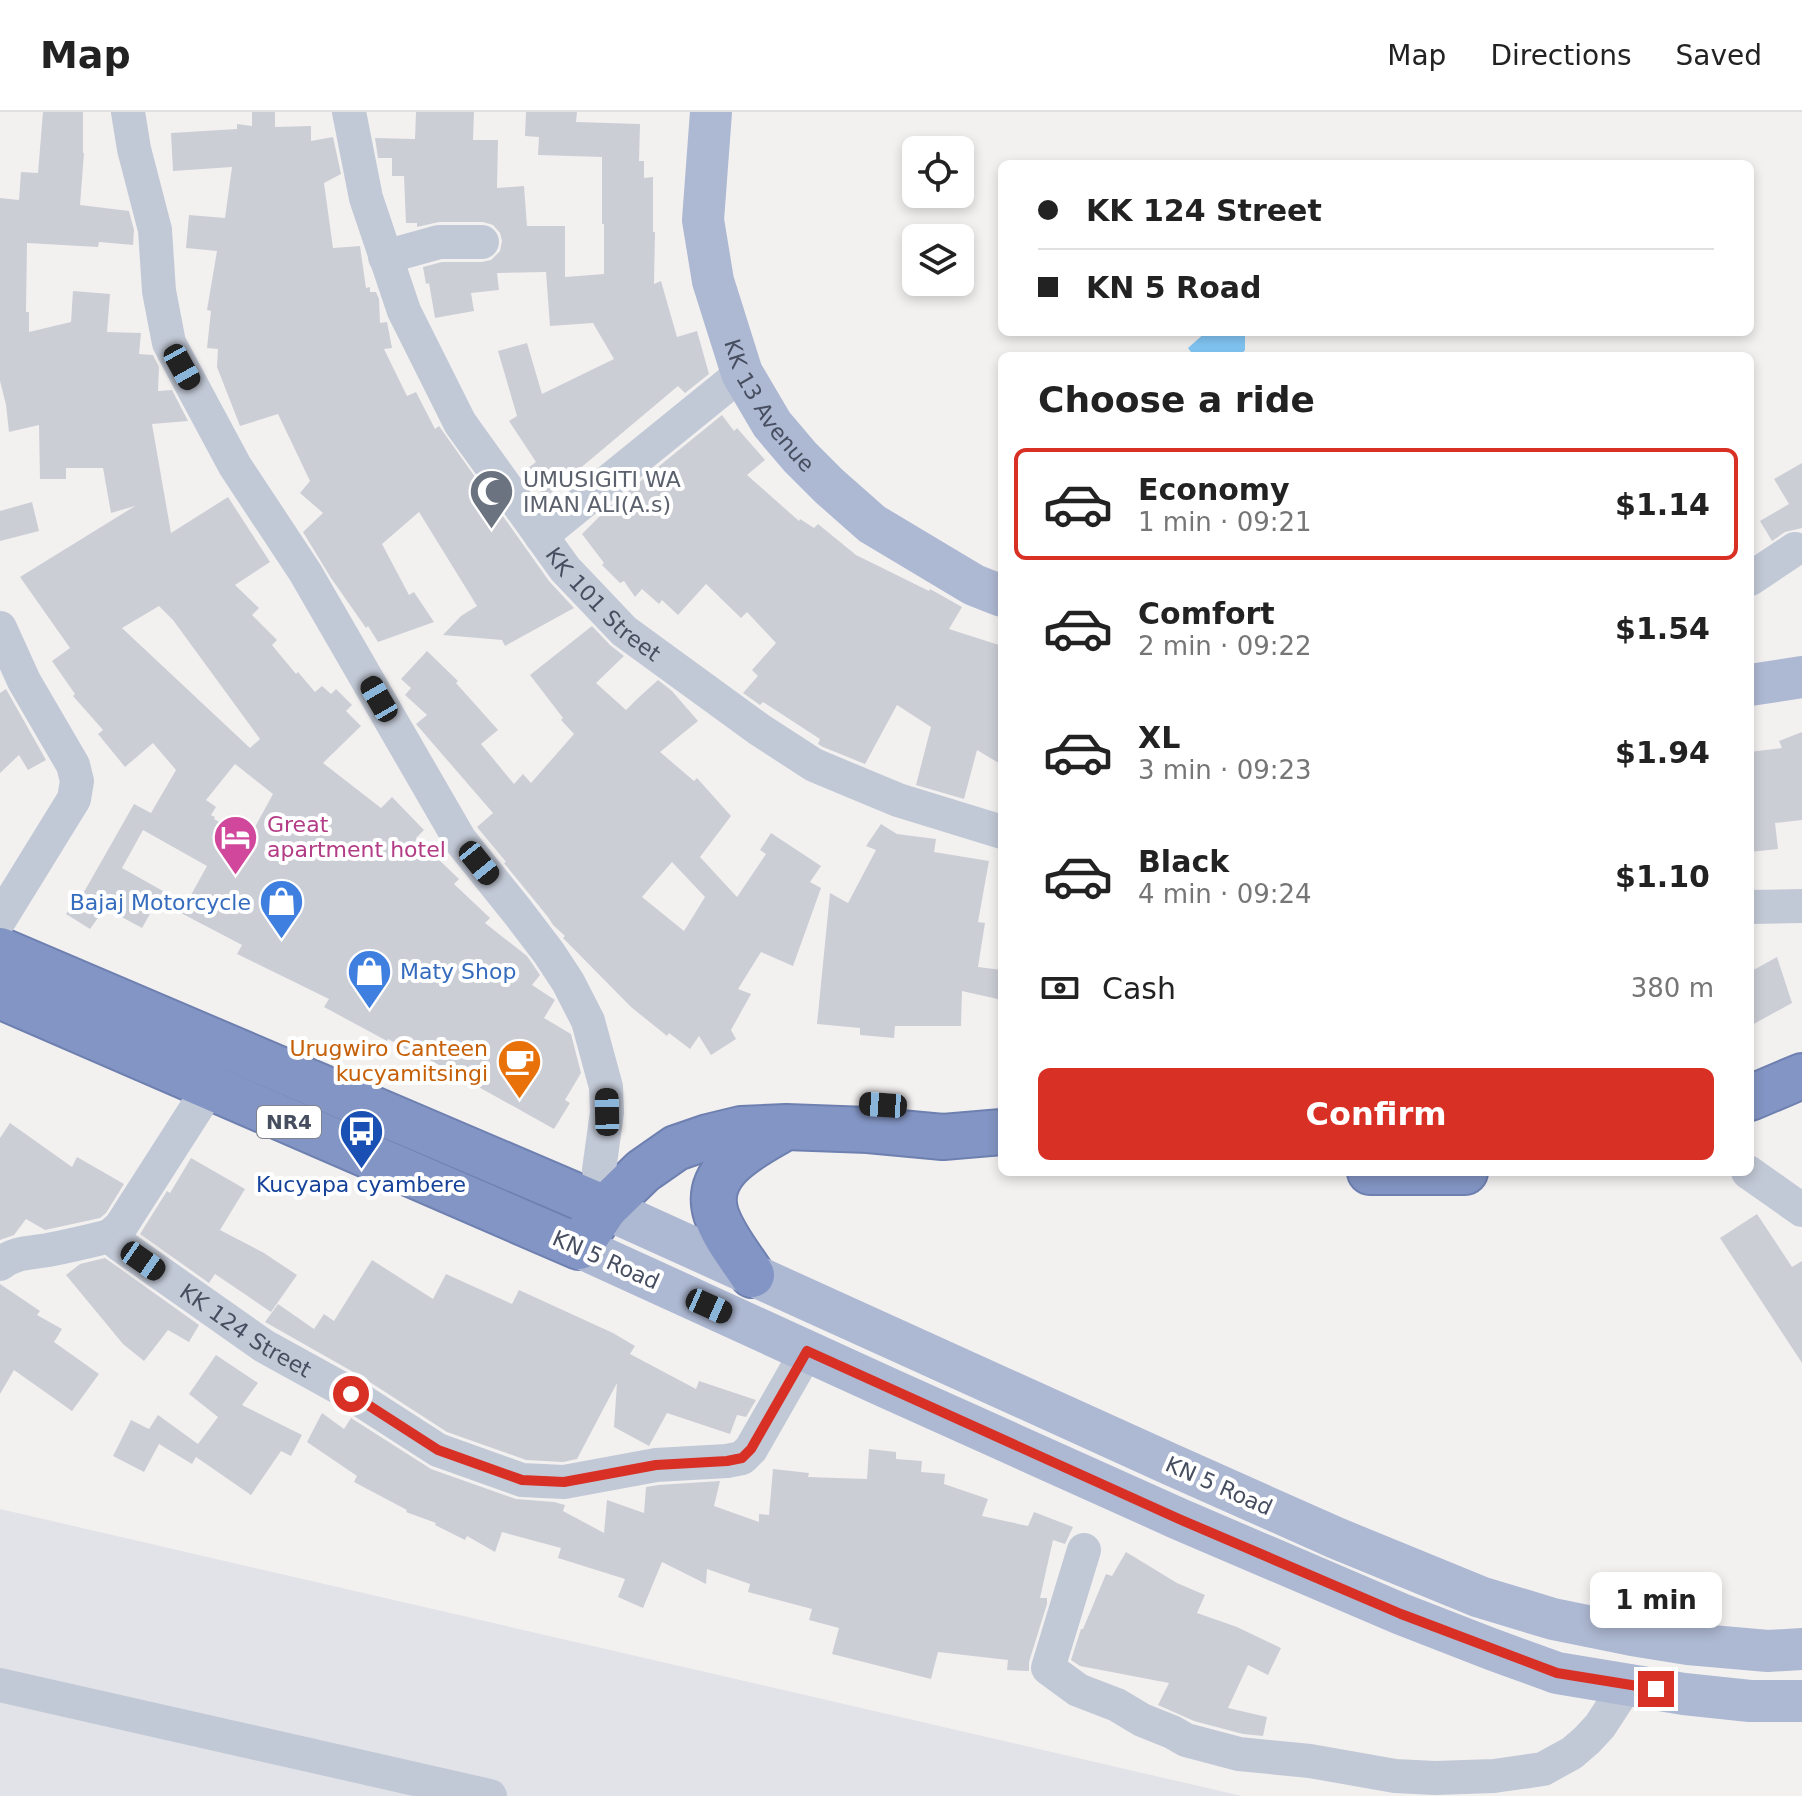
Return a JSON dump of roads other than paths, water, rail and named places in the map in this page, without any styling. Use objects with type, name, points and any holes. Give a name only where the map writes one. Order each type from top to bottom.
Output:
[{"type":"highway","name":"KN 5 Road","points":[[0,950],[593,1191]]},
{"type":"highway","name":"KN 5 Road","points":[[0,996],[564,1241]]},
{"type":"highway","points":[[1754,1096],[1802,1076]]},
{"type":"highway","points":[[564,1241],[593,1191],[634,1143],[673,1122],[707,1111],[740,1105],[794,1102],[883,1105],[945,1114],[998,1129]]},
{"type":"highway","points":[[752,1275],[716,1214],[716,1184],[742,1153],[786,1127]]},
{"type":"highway","points":[[593,1191],[643,1171],[676,1148],[741,1129],[868,1130],[943,1137],[998,1130]]},
{"type":"main road","name":"KK 13 Avenue","points":[[711,112],[703,220],[713,281],[742,373],[772,424],[829,486],[872,524],[974,585],[998,594]]},
{"type":"main road","points":[[1754,684],[1802,677]]},
{"type":"main road","name":"KN 5 Road","points":[[593,1191],[752,1275],[1336,1538],[1480,1597],[1553,1619],[1660,1640],[1768,1651],[1802,1649]]},
{"type":"main road","name":"KN 5 Road","points":[[564,1241],[1179,1519],[1401,1614],[1557,1673],[1684,1694],[1750,1701],[1802,1701]]},
{"type":"street","points":[[128,112],[134,149],[155,230],[159,291],[169,343],[235,466],[305,572],[460,840],[549,953],[588,1021],[606,1087],[607,1112],[593,1191]]},
{"type":"street","name":"KK 101 Street","points":[[349,112],[366,198],[404,311],[460,423],[565,569],[624,631],[760,730],[814,765],[898,800],[998,831]]},
{"type":"street","points":[[385,257],[439,242],[482,242]]},
{"type":"street","points":[[541,536],[742,373]]},
{"type":"street","points":[[1754,576],[1795,549]]},
{"type":"street","points":[[0,628],[24,681],[73,765],[77,781],[74,799],[0,919]]},
{"type":"street","points":[[1754,907],[1796,907]]},
{"type":"street","points":[[1754,931],[1796,907]]},
{"type":"street","points":[[0,1264],[9,1257],[26,1252],[110,1236],[121,1226],[210,1087]]},
{"type":"street","points":[[1754,1176],[1802,1210]]},
{"type":"street","name":"KK 124 Street","points":[[110,1236],[264,1346],[351,1394],[438,1450],[522,1480],[564,1482],[656,1465],[742,1458],[751,1449],[807,1351]]},
{"type":"street","points":[[1084,1550],[1048,1668],[1078,1690],[1117,1705],[1186,1740],[1239,1754],[1310,1761],[1395,1776],[1435,1778],[1494,1776],[1543,1769],[1572,1753],[1587,1740],[1628,1683]]},
{"type":"street","points":[[0,1685],[490,1796]]},
{"type":"water","points":[[1202,336],[1245,336],[1243,352],[1191,352],[1188,348]]},
{"type":"place","name":"UMUSIGITI WA IMAN ALI(A.s)","points":[[492,531]]},
{"type":"place","name":"Great apartment hotel","points":[[236,876]]},
{"type":"place","name":"Bajaj Motorcycle","points":[[282,941]]},
{"type":"place","name":"Maty Shop","points":[[369,1010]]},
{"type":"place","name":"Urugwiro Canteen kucyamitsingi","points":[[519,1100]]},
{"type":"place","name":"Kucyapa cyambere","points":[[361,1170]]}]
